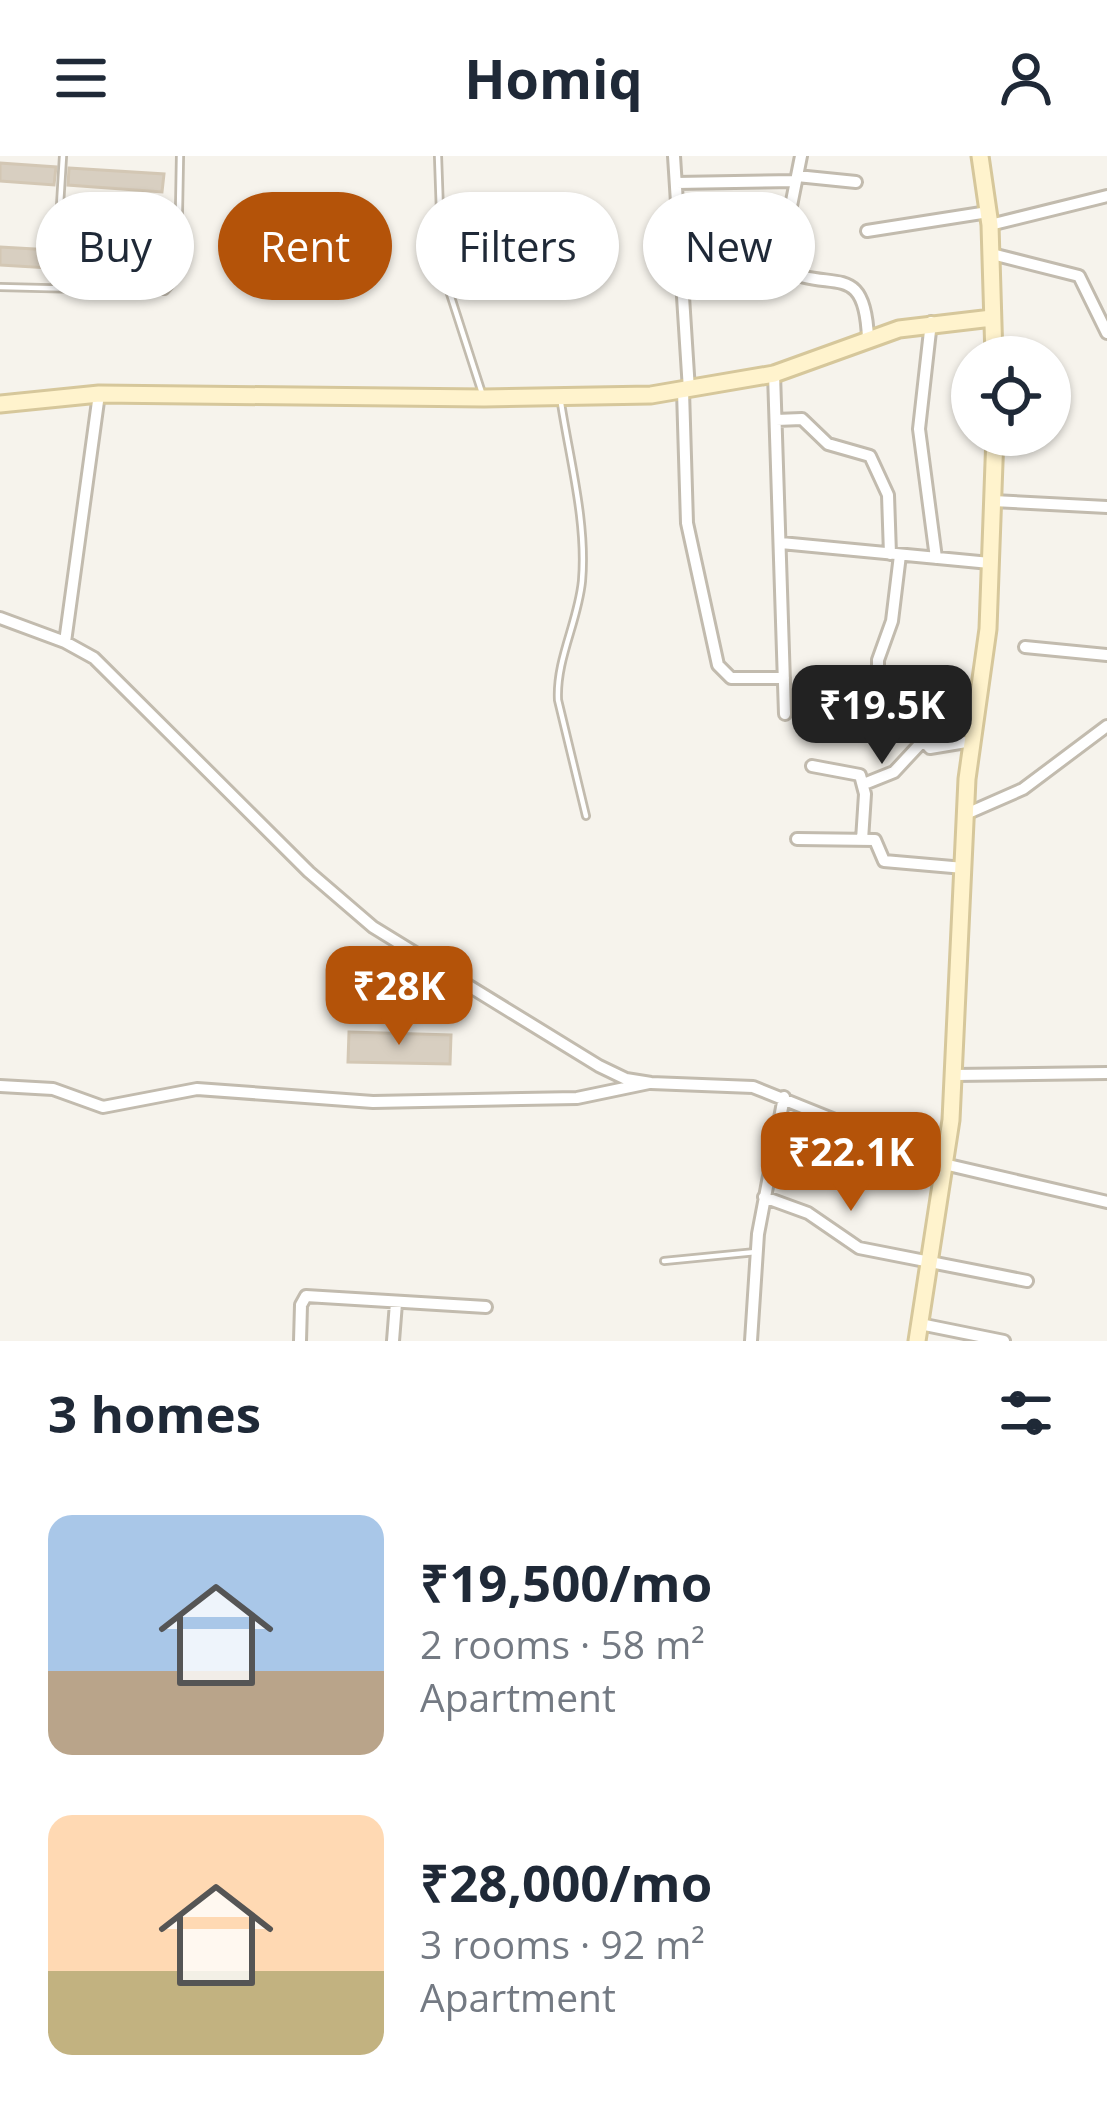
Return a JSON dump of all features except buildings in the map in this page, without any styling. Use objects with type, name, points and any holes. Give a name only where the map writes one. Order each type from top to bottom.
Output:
[{"type":"main road","points":[[980,156],[992,254],[993,336]]},
{"type":"main road","points":[[0,404],[99,394],[560,398],[686,390],[774,374],[931,322],[992,318]]},
{"type":"main road","points":[[919,1333],[954,1075],[966,814],[988,629],[994,456]]},
{"type":"street","points":[[674,156],[686,390],[687,523],[718,665],[731,678],[784,678]]},
{"type":"street","points":[[801,156],[779,266],[854,288],[867,308],[868,340]]},
{"type":"street","points":[[676,183],[797,178],[856,182]]},
{"type":"street","points":[[867,231],[989,219],[1107,196]]},
{"type":"street","points":[[992,254],[1078,276],[1107,333]]},
{"type":"street","points":[[931,322],[920,448],[936,558]]},
{"type":"street","points":[[774,374],[785,714]]},
{"type":"street","points":[[65,641],[99,394]]},
{"type":"street","points":[[776,420],[802,419],[828,444],[870,456],[888,495],[895,554],[892,621],[878,660],[878,712],[903,719],[920,743],[940,749],[972,741]]},
{"type":"street","points":[[993,501],[1107,507]]},
{"type":"street","points":[[781,543],[990,563]]},
{"type":"street","points":[[0,618],[65,641],[117,677],[309,872],[398,944],[599,1066],[626,1079],[721,1082],[784,1097],[944,1164],[1107,1202]]},
{"type":"street","points":[[1025,647],[1107,655]]},
{"type":"street","points":[[966,814],[1023,789],[1107,726]]},
{"type":"street","points":[[864,784],[894,772],[920,743]]},
{"type":"street","points":[[812,766],[851,770],[864,784],[862,840]]},
{"type":"street","points":[[797,839],[880,843],[884,861],[964,868]]},
{"type":"street","points":[[954,1075],[1107,1073]]},
{"type":"street","points":[[0,1086],[53,1089],[103,1106],[211,1089],[334,1102],[550,1099],[621,1092],[651,1083]]},
{"type":"street","points":[[751,1341],[756,1252],[784,1097]]},
{"type":"street","points":[[764,1197],[808,1213],[859,1248],[1027,1281]]},
{"type":"street","points":[[300,1341],[301,1305],[306,1296],[486,1307]]},
{"type":"street","points":[[393,1341],[396,1303]]},
{"type":"street","points":[[919,1333],[1004,1341]]},
{"type":"lane","points":[[61,192],[63,156]]},
{"type":"lane","points":[[179,192],[180,156]]},
{"type":"lane","points":[[438,156],[442,269],[484,398]]},
{"type":"lane","points":[[0,287],[36,288]]},
{"type":"lane","points":[[560,398],[583,563],[579,604],[560,663],[557,700],[586,816]]},
{"type":"lane","points":[[398,944],[386,974],[416,996]]},
{"type":"lane","points":[[664,1261],[756,1252]]}]
